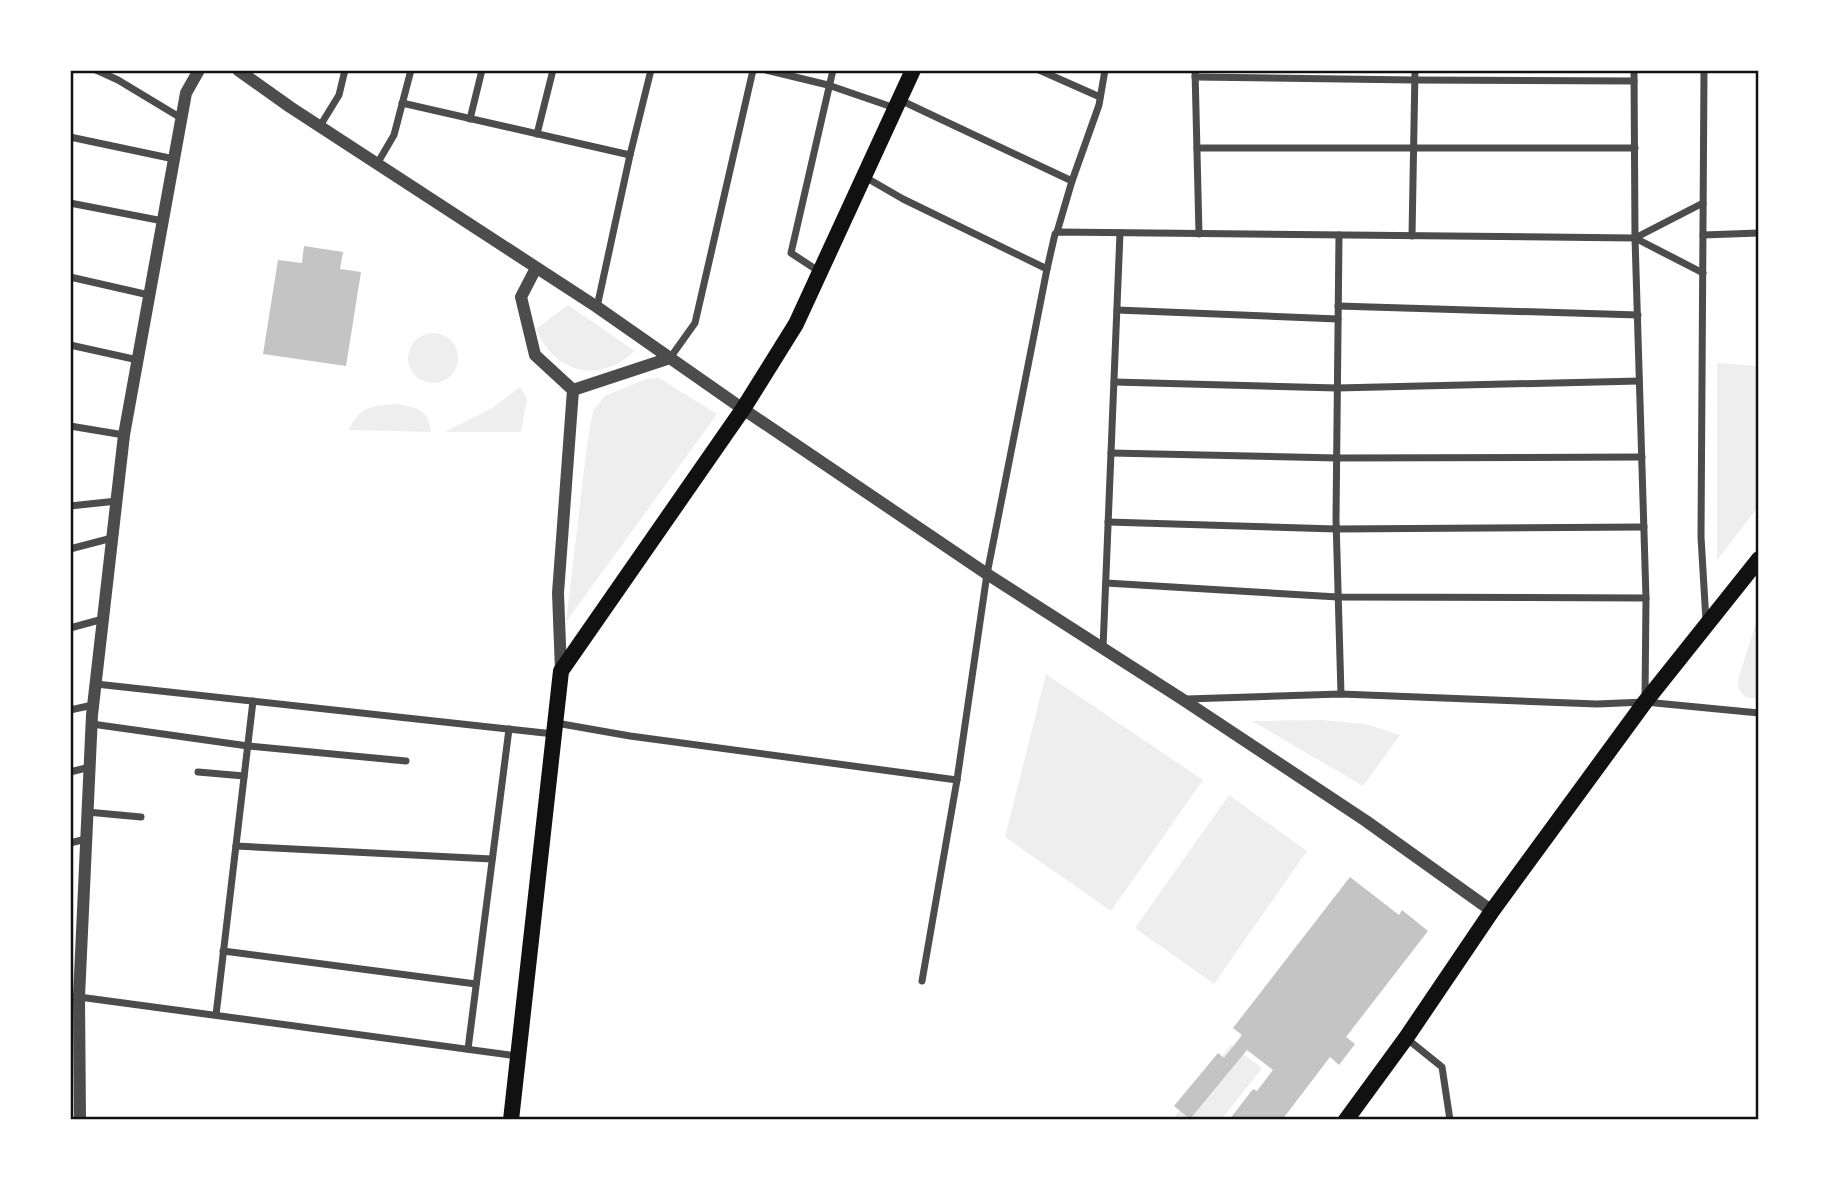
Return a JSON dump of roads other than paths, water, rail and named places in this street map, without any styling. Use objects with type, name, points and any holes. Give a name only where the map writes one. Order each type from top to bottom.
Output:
[{"type":"main road","points":[[511,1120],[561,671],[743,409],[796,324],[913,70]]},
{"type":"main road","points":[[1346,1120],[1406,1038],[1492,911],[1645,702],[1759,559]]},
{"type":"street","points":[[96,70],[118,80],[181,118]]},
{"type":"street","points":[[80,1120],[75,1067],[74,998],[93,705],[124,435],[186,93],[199,70]]},
{"type":"street","points":[[238,70],[597,307],[987,574],[1366,821],[1492,911]]},
{"type":"street","points":[[320,126],[339,95],[345,70]]},
{"type":"street","points":[[377,164],[394,135],[411,70]]},
{"type":"street","points":[[470,119],[482,70]]},
{"type":"street","points":[[537,134],[553,70]]},
{"type":"street","points":[[597,307],[651,70]]},
{"type":"street","points":[[573,390],[670,358],[695,323],[753,70]]},
{"type":"street","points":[[766,70],[786,72],[897,104],[1072,181]]},
{"type":"street","points":[[820,272],[791,253],[833,70]]},
{"type":"street","points":[[1039,70],[1100,97]]},
{"type":"street","points":[[922,981],[957,780],[987,574],[1047,269],[1100,97],[1105,70]]},
{"type":"street","points":[[1412,236],[1415,70]]},
{"type":"street","points":[[1634,70],[1635,238],[1646,598],[1645,702]]},
{"type":"street","points":[[1703,70],[1701,537],[1706,625]]},
{"type":"street","points":[[1199,234],[1195,74],[1414,80],[1634,81]]},
{"type":"street","points":[[402,103],[630,155]]},
{"type":"street","points":[[70,137],[174,159]]},
{"type":"street","points":[[1197,148],[1635,148]]},
{"type":"street","points":[[865,177],[903,199],[1047,269]]},
{"type":"street","points":[[70,203],[163,220]]},
{"type":"street","points":[[1635,238],[1703,203]]},
{"type":"street","points":[[1056,233],[1635,238],[1703,273]]},
{"type":"street","points":[[1103,648],[1120,233]]},
{"type":"street","points":[[1703,235],[1759,233]]},
{"type":"street","points":[[1339,235],[1336,529],[1341,694]]},
{"type":"street","points":[[536,268],[521,297],[535,355],[573,390]]},
{"type":"street","points":[[70,277],[149,295]]},
{"type":"street","points":[[1338,306],[1637,315]]},
{"type":"street","points":[[1117,310],[1338,319]]},
{"type":"street","points":[[70,345],[138,360]]},
{"type":"street","points":[[1114,382],[1337,388],[1639,381]]},
{"type":"street","points":[[561,671],[558,593],[573,390]]},
{"type":"street","points":[[70,426],[124,435]]},
{"type":"street","points":[[1111,453],[1337,458],[1642,457]]},
{"type":"street","points":[[70,506],[117,501]]},
{"type":"street","points":[[1108,522],[1336,529],[1644,527]]},
{"type":"street","points":[[70,548],[112,538]]},
{"type":"street","points":[[1106,583],[1338,597],[1646,598]]},
{"type":"street","points":[[70,628],[103,619]]},
{"type":"street","points":[[96,684],[509,729],[555,729],[630,736],[957,780]]},
{"type":"street","points":[[1182,699],[1341,694],[1597,704],[1645,702],[1759,713]]},
{"type":"street","points":[[216,1015],[253,701]]},
{"type":"street","points":[[70,710],[93,705]]},
{"type":"street","points":[[92,724],[248,746],[407,761]]},
{"type":"street","points":[[468,1049],[509,729]]},
{"type":"street","points":[[70,772],[90,767]]},
{"type":"street","points":[[198,772],[244,776]]},
{"type":"street","points":[[88,812],[141,817]]},
{"type":"street","points":[[70,843],[86,839]]},
{"type":"street","points":[[236,846],[492,859]]},
{"type":"street","points":[[223,951],[476,984]]},
{"type":"street","points":[[74,998],[518,1056]]},
{"type":"street","points":[[1406,1038],[1442,1067],[1450,1120]]}]
